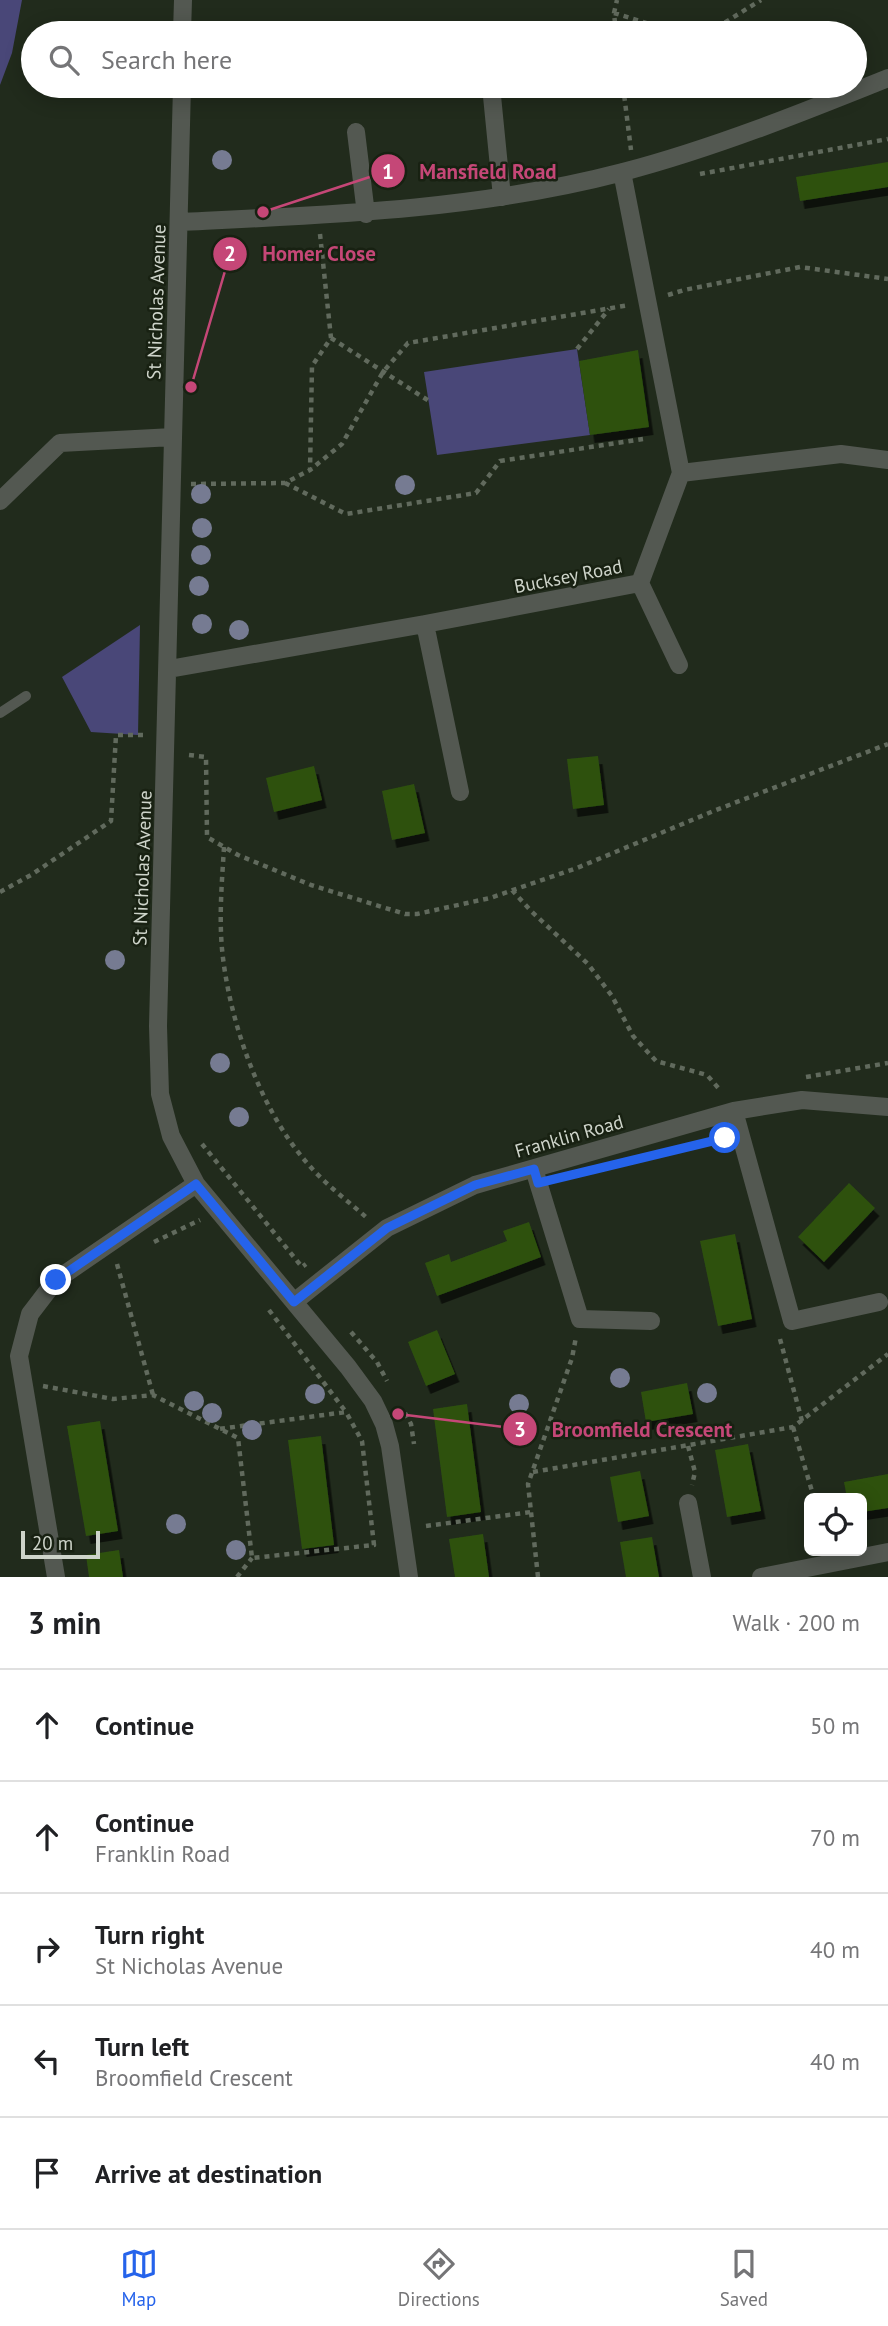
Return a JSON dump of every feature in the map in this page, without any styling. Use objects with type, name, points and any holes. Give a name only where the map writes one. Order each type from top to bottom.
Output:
[{"type":"street","points":[[182,21],[183,0]]},
{"type":"street","points":[[867,86],[888,78]]},
{"type":"street","name":"St Nicholas Avenue","points":[[182,98],[158,1026],[160,1094],[171,1136],[196,1184],[357,1378],[373,1401],[390,1446],[410,1577]]},
{"type":"street","points":[[492,98],[502,197]]},
{"type":"street","points":[[180,222],[366,214],[502,197],[628,170],[770,125],[838,98]]},
{"type":"street","points":[[356,132],[366,214]]},
{"type":"street","points":[[628,170],[648,302],[681,472],[841,454],[888,460]]},
{"type":"street","points":[[0,501],[60,443],[173,437]]},
{"type":"street","name":"Bucksey Road","points":[[169,669],[640,583],[681,472]]},
{"type":"street","points":[[640,583],[679,665]]},
{"type":"street","points":[[425,624],[460,792]]},
{"type":"street","name":"Franklin Road","points":[[294,1302],[387,1228],[475,1185],[734,1111],[802,1101],[888,1107]]},
{"type":"street","points":[[734,1111],[792,1321],[879,1302]]},
{"type":"street","points":[[534,1169],[580,1319],[650,1321]]},
{"type":"street","points":[[56,1577],[19,1356],[30,1314],[56,1280],[196,1184]]},
{"type":"street","points":[[688,1503],[702,1577]]},
{"type":"street","points":[[761,1577],[888,1552]]},
{"type":"lane","points":[[0,713],[26,696]]},
{"type":"path","points":[[615,21],[617,0]]},
{"type":"path","points":[[727,21],[761,0]]},
{"type":"path","points":[[614,13],[640,21]]},
{"type":"path","points":[[624,98],[628,170]]},
{"type":"path","points":[[695,175],[888,139]]},
{"type":"path","points":[[310,470],[312,366],[331,338],[318,216]]},
{"type":"path","points":[[173,485],[285,482],[310,470],[342,444],[383,372],[408,343],[648,302],[684,290],[800,267],[888,279]]},
{"type":"path","points":[[577,349],[608,309]]},
{"type":"path","points":[[331,338],[429,401]]},
{"type":"path","points":[[285,482],[346,514],[476,492],[500,461],[643,439]]},
{"type":"path","points":[[0,892],[31,875],[111,821],[116,734],[167,734]]},
{"type":"path","points":[[188,768],[189,743]]},
{"type":"path","points":[[189,755],[206,757],[207,837],[238,855],[311,885],[405,915],[417,915],[490,898],[577,868],[716,810],[888,744]]},
{"type":"path","points":[[224,847],[221,885],[222,948],[232,1007],[255,1075],[277,1120],[308,1164],[368,1219]]},
{"type":"path","points":[[512,890],[588,964],[612,996],[633,1036],[656,1061],[707,1075],[721,1091]]},
{"type":"path","points":[[198,1139],[302,1267]]},
{"type":"path","points":[[152,1242],[201,1220]]},
{"type":"path","points":[[116,1259],[153,1395]]},
{"type":"path","points":[[237,1577],[253,1558],[374,1545],[362,1441],[346,1412],[266,1305]]},
{"type":"path","points":[[538,1577],[528,1484],[572,1358],[580,1319]]},
{"type":"path","points":[[350,1331],[377,1362],[388,1382]]},
{"type":"path","points":[[533,1472],[793,1427],[888,1354]]},
{"type":"path","points":[[39,1385],[113,1399],[153,1395],[238,1438],[253,1558]]},
{"type":"path","points":[[400,1403],[411,1424],[415,1449]]},
{"type":"path","points":[[219,1429],[346,1412]]},
{"type":"path","points":[[793,1427],[813,1493]]},
{"type":"path","points":[[688,1446],[695,1472],[688,1503]]},
{"type":"path","points":[[426,1526],[531,1512]]},
{"type":"path","points":[[424,1513],[428,1538]]},
{"type":"shaded area","points":[[0,0],[22,0],[12,53],[0,85]]},
{"type":"shaded area","points":[[577,349],[590,435],[437,455],[424,372]]},
{"type":"shaded area","points":[[140,625],[138,735],[91,732],[62,677]]},
{"type":"building","points":[[888,162],[888,187],[800,201],[796,177]]},
{"type":"building","points":[[638,350],[649,427],[590,435],[579,361]]},
{"type":"building","points":[[598,756],[604,805],[573,809],[567,759]]},
{"type":"building","points":[[314,766],[322,800],[274,812],[266,778]]},
{"type":"building","points":[[414,784],[425,833],[392,840],[382,791]]},
{"type":"building","points":[[849,1183],[875,1208],[824,1262],[798,1237]]},
{"type":"building","points":[[529,1222],[541,1257],[437,1296],[425,1263],[449,1254],[451,1262],[507,1241],[503,1231]]},
{"type":"building","points":[[735,1234],[752,1319],[718,1326],[700,1241]]},
{"type":"building","points":[[437,1330],[455,1374],[426,1386],[408,1342]]},
{"type":"building","points":[[687,1383],[693,1414],[646,1422],[641,1392]]},
{"type":"building","points":[[467,1404],[481,1512],[447,1517],[433,1409]]},
{"type":"building","points":[[100,1421],[118,1531],[86,1536],[67,1426]]},
{"type":"building","points":[[321,1436],[334,1545],[302,1549],[288,1440]]},
{"type":"building","points":[[748,1444],[761,1511],[727,1517],[715,1450]]},
{"type":"building","points":[[640,1471],[649,1516],[618,1522],[610,1477]]},
{"type":"building","points":[[888,1474],[888,1508],[867,1511],[867,1493],[846,1493],[844,1482]]},
{"type":"building","points":[[483,1534],[489,1577],[455,1577],[449,1539]]},
{"type":"building","points":[[652,1537],[659,1577],[626,1577],[620,1542]]},
{"type":"building","points":[[119,1550],[123,1577],[89,1577],[86,1555]]},
{"type":"place","name":"Mansfield Road","points":[[263,212]]},
{"type":"place","name":"Homer Close","points":[[191,387]]},
{"type":"place","name":"Broomfield Crescent","points":[[398,1414]]},
{"type":"route","points":[[56,1280],[196,1184],[294,1302],[387,1228],[475,1185],[534,1169],[538,1183],[725,1138]]}]
